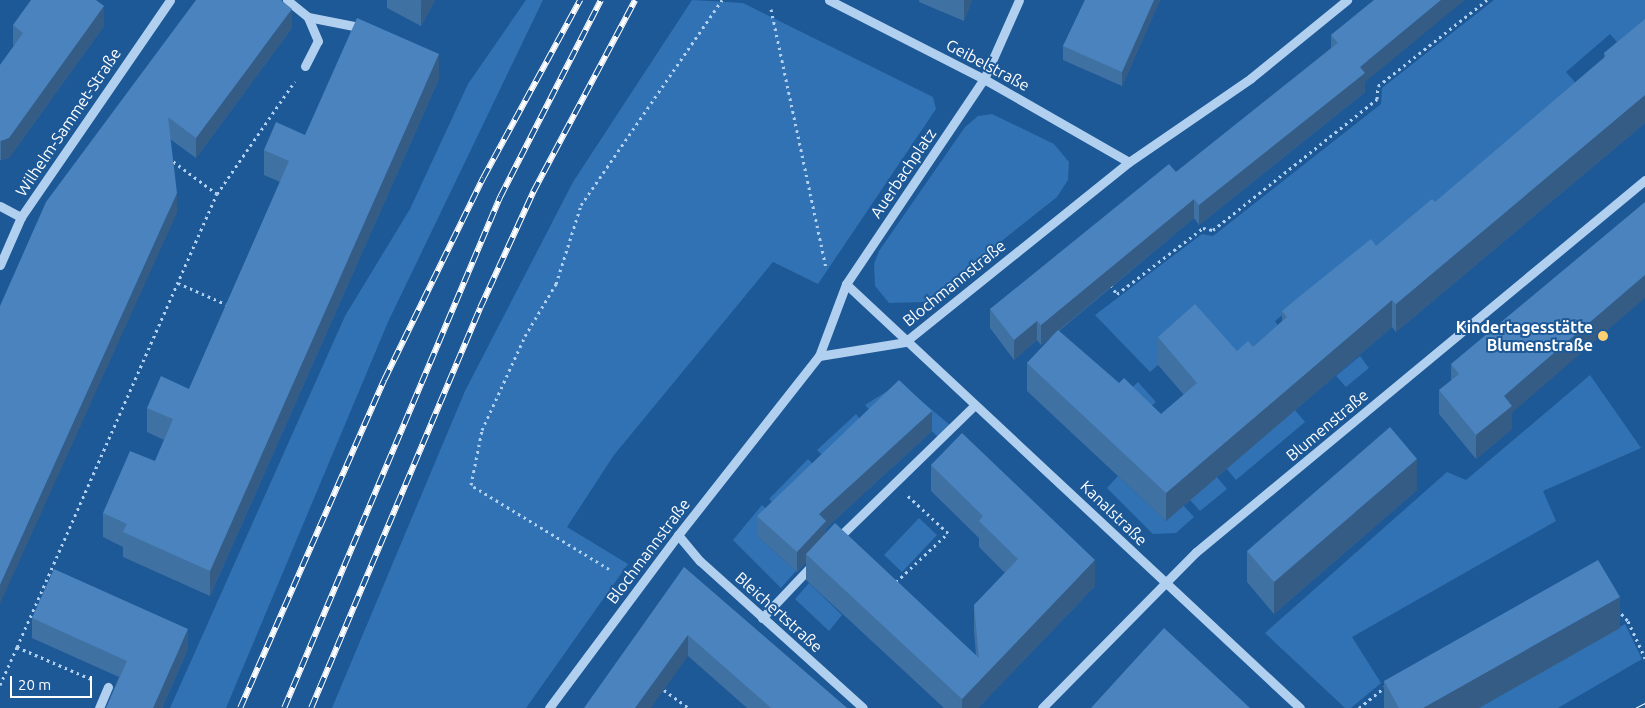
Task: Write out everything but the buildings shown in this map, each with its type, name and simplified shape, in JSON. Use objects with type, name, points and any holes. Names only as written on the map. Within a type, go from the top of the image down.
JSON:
[{"type":"street","name":"Wilhelm-Sammet-Straße","points":[[0,265],[22,217],[170,0]]},
{"type":"street","points":[[287,0],[308,17],[318,41],[305,66]]},
{"type":"street","name":"Geibelstraße","points":[[829,0],[984,79],[1129,162]]},
{"type":"street","name":"Auerbachplatz","points":[[819,356],[846,284],[984,79],[1019,0]]},
{"type":"street","name":"Blochmannstraße","points":[[549,708],[678,535],[819,356],[905,342],[1129,162],[1251,78],[1347,0]]},
{"type":"street","points":[[308,17],[358,24],[375,34]]},
{"type":"street","name":"Blumenstraße","points":[[1042,708],[1164,582],[1645,180]]},
{"type":"street","points":[[0,206],[22,217]]},
{"type":"street","points":[[846,284],[905,342]]},
{"type":"street","name":"Kanalstraße","points":[[905,342],[1295,706]]},
{"type":"street","points":[[762,618],[822,554],[974,406]]},
{"type":"street","name":"Bleichertstraße","points":[[678,535],[762,618],[863,708]]},
{"type":"street","points":[[99,708],[108,687]]},
{"type":"path","points":[[609,570],[471,485],[482,430],[525,336],[556,284],[581,205],[722,0]]},
{"type":"path","points":[[1110,285],[1116,294],[1203,228],[1214,230],[1378,99],[1378,86],[1487,0]]},
{"type":"path","points":[[771,9],[826,267]]},
{"type":"path","points":[[0,685],[217,194],[305,66]]},
{"type":"path","points":[[163,154],[217,194]]},
{"type":"path","points":[[178,283],[235,308]]},
{"type":"path","points":[[893,592],[898,583],[948,533],[894,483]]},
{"type":"path","points":[[891,577],[898,583]]},
{"type":"path","points":[[1612,603],[1628,621],[1645,658]]},
{"type":"path","points":[[17,647],[108,687]]},
{"type":"path","points":[[1359,708],[1389,684],[1393,690]]},
{"type":"path","points":[[664,690],[690,708]]},
{"type":"shaded area","points":[[526,0],[543,0],[388,322],[226,708],[170,708],[345,316],[410,209],[468,84]]},
{"type":"shaded area","points":[[692,0],[743,3],[933,97],[936,109],[818,284],[773,262],[614,455],[567,527],[628,564],[526,708],[332,708],[465,391],[573,182]]},
{"type":"shaded area","points":[[1494,0],[1645,0],[1645,50],[1633,60],[1610,34],[1566,72],[1580,88],[1380,259],[1308,295],[1275,321],[1286,336],[1238,362],[1195,332],[1150,372],[1095,315],[1202,234],[1213,236],[1381,104],[1382,88]]},
{"type":"shaded area","points":[[992,114],[1054,144],[1069,162],[1068,180],[1057,197],[925,302],[889,303],[875,286],[874,264],[879,251],[965,127],[978,116]]},
{"type":"shaded area","points":[[1360,356],[1369,368],[1346,387],[1336,376]]},
{"type":"shaded area","points":[[1590,375],[1641,448],[1543,491],[1556,521],[1352,637],[1381,683],[1351,708],[1345,708],[1265,633],[1447,472],[1466,480]]},
{"type":"shaded area","points":[[1138,382],[1156,402],[1150,407],[1113,405]]},
{"type":"shaded area","points":[[900,383],[950,425],[938,437],[902,403],[878,418],[865,405]]},
{"type":"shaded area","points":[[1295,410],[1305,422],[1236,480],[1226,468]]},
{"type":"shaded area","points":[[856,414],[867,428],[830,463],[817,450]]},
{"type":"shaded area","points":[[808,459],[820,471],[781,511],[769,499]]},
{"type":"shaded area","points":[[1118,476],[1166,521],[1183,505],[1194,517],[1176,533],[1153,534],[1107,488]]},
{"type":"shaded area","points":[[1216,476],[1227,489],[1200,511],[1190,500]]},
{"type":"shaded area","points":[[762,505],[775,517],[757,536],[796,571],[781,588],[733,540]]},
{"type":"shaded area","points":[[919,518],[937,535],[902,572],[884,555]]},
{"type":"shaded area","points":[[809,583],[842,615],[829,631],[795,599]]},
{"type":"shaded area","points":[[1625,624],[1642,659],[1558,708],[1479,708]]},
{"type":"tram line","points":[[1635,708],[1645,703]]},
{"type":"railway","points":[[240,708],[384,380],[483,178],[580,0]]},
{"type":"railway","points":[[284,708],[500,197],[601,0]]},
{"type":"railway","points":[[311,708],[480,308],[533,192],[635,0]]},
{"type":"place","name":"Kindertagesstätte Blumenstraße","points":[[1603,336]]}]
